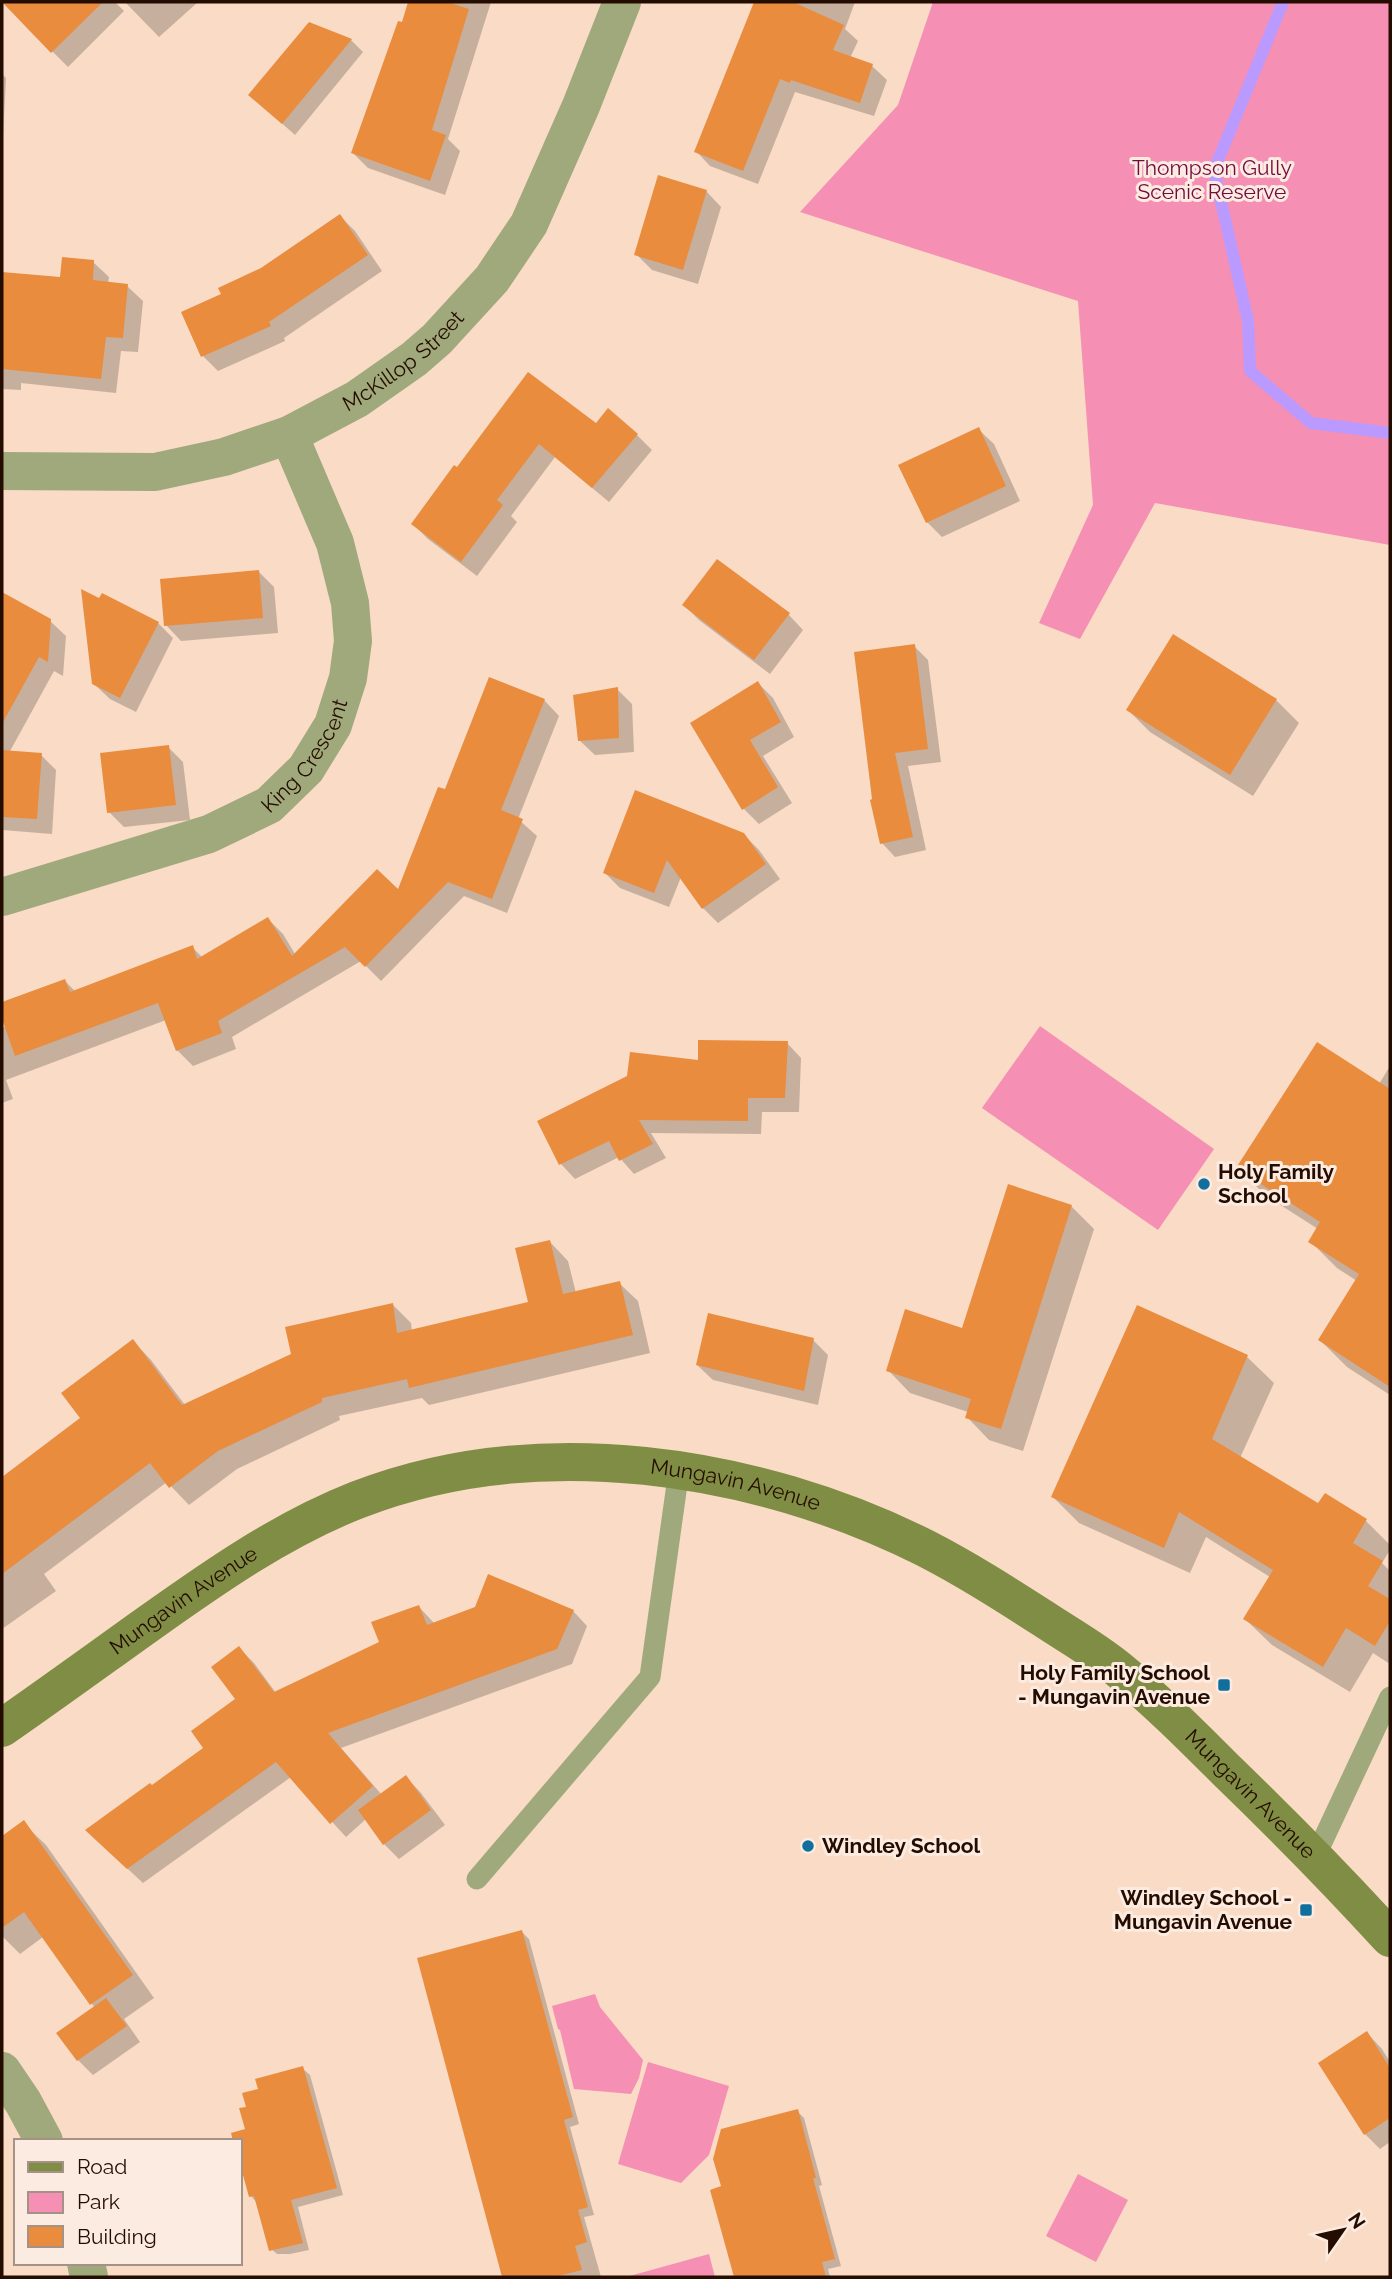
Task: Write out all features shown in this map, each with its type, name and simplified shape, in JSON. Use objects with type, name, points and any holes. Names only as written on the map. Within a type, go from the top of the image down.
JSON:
[{"type":"main road","name":"Mungavin Avenue","points":[[2,1728],[211,1579],[302,1524],[359,1499],[417,1480],[485,1467],[553,1462],[617,1463],[679,1470],[750,1485],[851,1517],[922,1547],[988,1582],[1115,1666],[1173,1718],[1315,1857],[1390,1938]]},
{"type":"street","name":"McKillop Street","points":[[2,471],[155,472],[224,457],[289,435],[357,399],[414,359],[438,339],[492,279],[528,224],[581,106],[622,2]]},
{"type":"street","name":"King Crescent","points":[[2,897],[209,834],[269,804],[306,769],[333,725],[348,678],[353,641],[350,603],[335,543],[289,435]]},
{"type":"street","points":[[2,2071],[43,2139]]},
{"type":"lane","points":[[477,1879],[650,1677],[679,1470]]},
{"type":"lane","points":[[1315,1857],[1390,1697]]},
{"type":"green space","name":"Thompson Gully Scenic Reserve","points":[[933,2],[1390,2],[1390,545],[1155,503],[1080,639],[1039,623],[1093,505],[1078,301],[800,212],[898,105]]},
{"type":"green space","points":[[1040,1026],[1214,1149],[1158,1230],[982,1108]]},
{"type":"green space","points":[[595,1994],[600,2007],[643,2060],[639,2078],[631,2094],[574,2089],[552,2006]]},
{"type":"green space","points":[[648,2062],[729,2086],[709,2155],[681,2183],[618,2164]]},
{"type":"green space","points":[[1078,2174],[1128,2200],[1096,2262],[1046,2236]]},
{"type":"green space","points":[[709,2254],[715,2277],[626,2277]]},
{"type":"building","points":[[2,2],[103,2],[51,53]]},
{"type":"building","points":[[408,2],[447,2],[469,9],[432,130],[446,135],[430,181],[351,153],[398,21],[402,22]]},
{"type":"building","points":[[754,2],[793,2],[844,25],[833,50],[873,64],[860,103],[791,80],[790,83],[780,79],[743,171],[694,152]]},
{"type":"building","points":[[309,22],[352,39],[282,124],[248,95]]},
{"type":"building","points":[[658,175],[707,190],[683,270],[634,255]]},
{"type":"building","points":[[340,214],[368,255],[269,322],[271,326],[201,357],[181,312],[221,294],[218,288],[261,268]]},
{"type":"building","points":[[62,257],[94,260],[93,280],[128,284],[123,338],[106,337],[101,379],[2,369],[2,272],[60,277]]},
{"type":"building","points":[[528,372],[596,423],[608,408],[638,434],[592,488],[539,444],[497,500],[503,505],[461,562],[411,524]]},
{"type":"building","points":[[979,427],[1006,486],[926,523],[898,465]]},
{"type":"building","points":[[717,559],[790,613],[754,660],[682,605]]},
{"type":"building","points":[[259,570],[263,618],[164,626],[160,579]]},
{"type":"building","points":[[81,589],[99,598],[102,593],[159,622],[120,698],[92,684]]},
{"type":"building","points":[[2,592],[51,619],[48,662],[39,657],[2,724]]},
{"type":"building","points":[[1173,634],[1277,699],[1230,775],[1126,710]]},
{"type":"building","points":[[915,644],[928,749],[895,753],[913,837],[880,844],[870,800],[854,652]]},
{"type":"building","points":[[489,677],[545,699],[501,810],[523,819],[492,899],[448,882],[365,967],[345,947],[218,1021],[222,1033],[176,1051],[158,1003],[15,1056],[2,1019],[2,1002],[65,979],[70,992],[193,945],[197,959],[268,917],[292,956],[377,869],[398,889],[438,787],[445,789]]},
{"type":"building","points":[[758,681],[781,722],[750,740],[778,787],[742,810],[690,723]]},
{"type":"building","points":[[618,687],[619,738],[578,741],[573,695]]},
{"type":"building","points":[[169,745],[176,805],[107,813],[100,753]]},
{"type":"building","points":[[2,750],[42,753],[37,819],[2,817]]},
{"type":"building","points":[[635,790],[744,833],[766,864],[702,909],[667,860],[654,893],[603,873]]},
{"type":"building","points":[[698,1040],[788,1041],[785,1098],[748,1098],[748,1121],[639,1120],[653,1144],[619,1161],[609,1141],[559,1165],[537,1121],[627,1076],[630,1052],[698,1060]]},
{"type":"building","points":[[1317,1042],[1390,1089],[1390,1387],[1318,1340],[1359,1274],[1308,1242],[1320,1222],[1236,1168]]},
{"type":"building","points":[[1008,1184],[1072,1205],[1001,1429],[965,1418],[971,1399],[886,1371],[905,1309],[962,1328]]},
{"type":"building","points":[[550,1240],[563,1294],[620,1281],[633,1335],[409,1388],[407,1379],[322,1398],[322,1402],[218,1451],[169,1488],[150,1463],[2,1574],[2,1477],[80,1418],[61,1393],[133,1339],[182,1405],[291,1354],[285,1327],[393,1303],[397,1333],[528,1302],[515,1248]]},
{"type":"building","points":[[1137,1305],[1248,1355],[1212,1439],[1318,1503],[1325,1493],[1367,1519],[1353,1543],[1383,1561],[1368,1586],[1390,1599],[1390,1621],[1375,1646],[1346,1628],[1323,1667],[1243,1619],[1273,1570],[1179,1512],[1164,1548],[1051,1497]]},
{"type":"building","points":[[708,1313],[814,1338],[804,1391],[696,1365]]},
{"type":"building","points":[[488,1574],[574,1610],[557,1649],[328,1733],[373,1786],[330,1824],[276,1762],[127,1869],[85,1830],[203,1748],[191,1731],[235,1699],[211,1667],[239,1646],[274,1692],[379,1642],[371,1622],[419,1605],[427,1625],[475,1607]]},
{"type":"building","points":[[406,1775],[431,1810],[383,1845],[358,1810]]},
{"type":"building","points":[[24,1820],[133,1975],[90,2005],[24,1912],[2,1928],[2,1836]]},
{"type":"building","points":[[522,1930],[573,2117],[564,2120],[588,2207],[578,2210],[587,2242],[575,2246],[582,2270],[554,2277],[502,2277],[417,1958]]},
{"type":"building","points":[[106,1998],[127,2026],[77,2061],[56,2033]]},
{"type":"building","points":[[1367,2031],[1390,2068],[1390,2118],[1364,2135],[1318,2063]]},
{"type":"building","points":[[303,2066],[337,2188],[291,2200],[303,2243],[269,2251],[254,2196],[249,2197],[242,2171],[242,2139],[232,2139],[231,2133],[245,2129],[239,2108],[246,2107],[242,2093],[258,2089],[255,2079]]},
{"type":"building","points":[[798,2109],[835,2259],[822,2262],[826,2277],[734,2277],[710,2190],[721,2186],[713,2159],[721,2129]]},
{"type":"waterway","points":[[1283,2],[1214,170],[1248,321],[1250,371],[1311,423],[1390,433]]},
{"type":"place","name":"Holy Family School","points":[[1204,1184]]},
{"type":"place","name":"Holy Family School - Mungavin Avenue","points":[[1224,1685]]},
{"type":"place","name":"Windley School","points":[[808,1846]]},
{"type":"place","name":"Windley School - Mungavin Avenue","points":[[1306,1910]]}]
